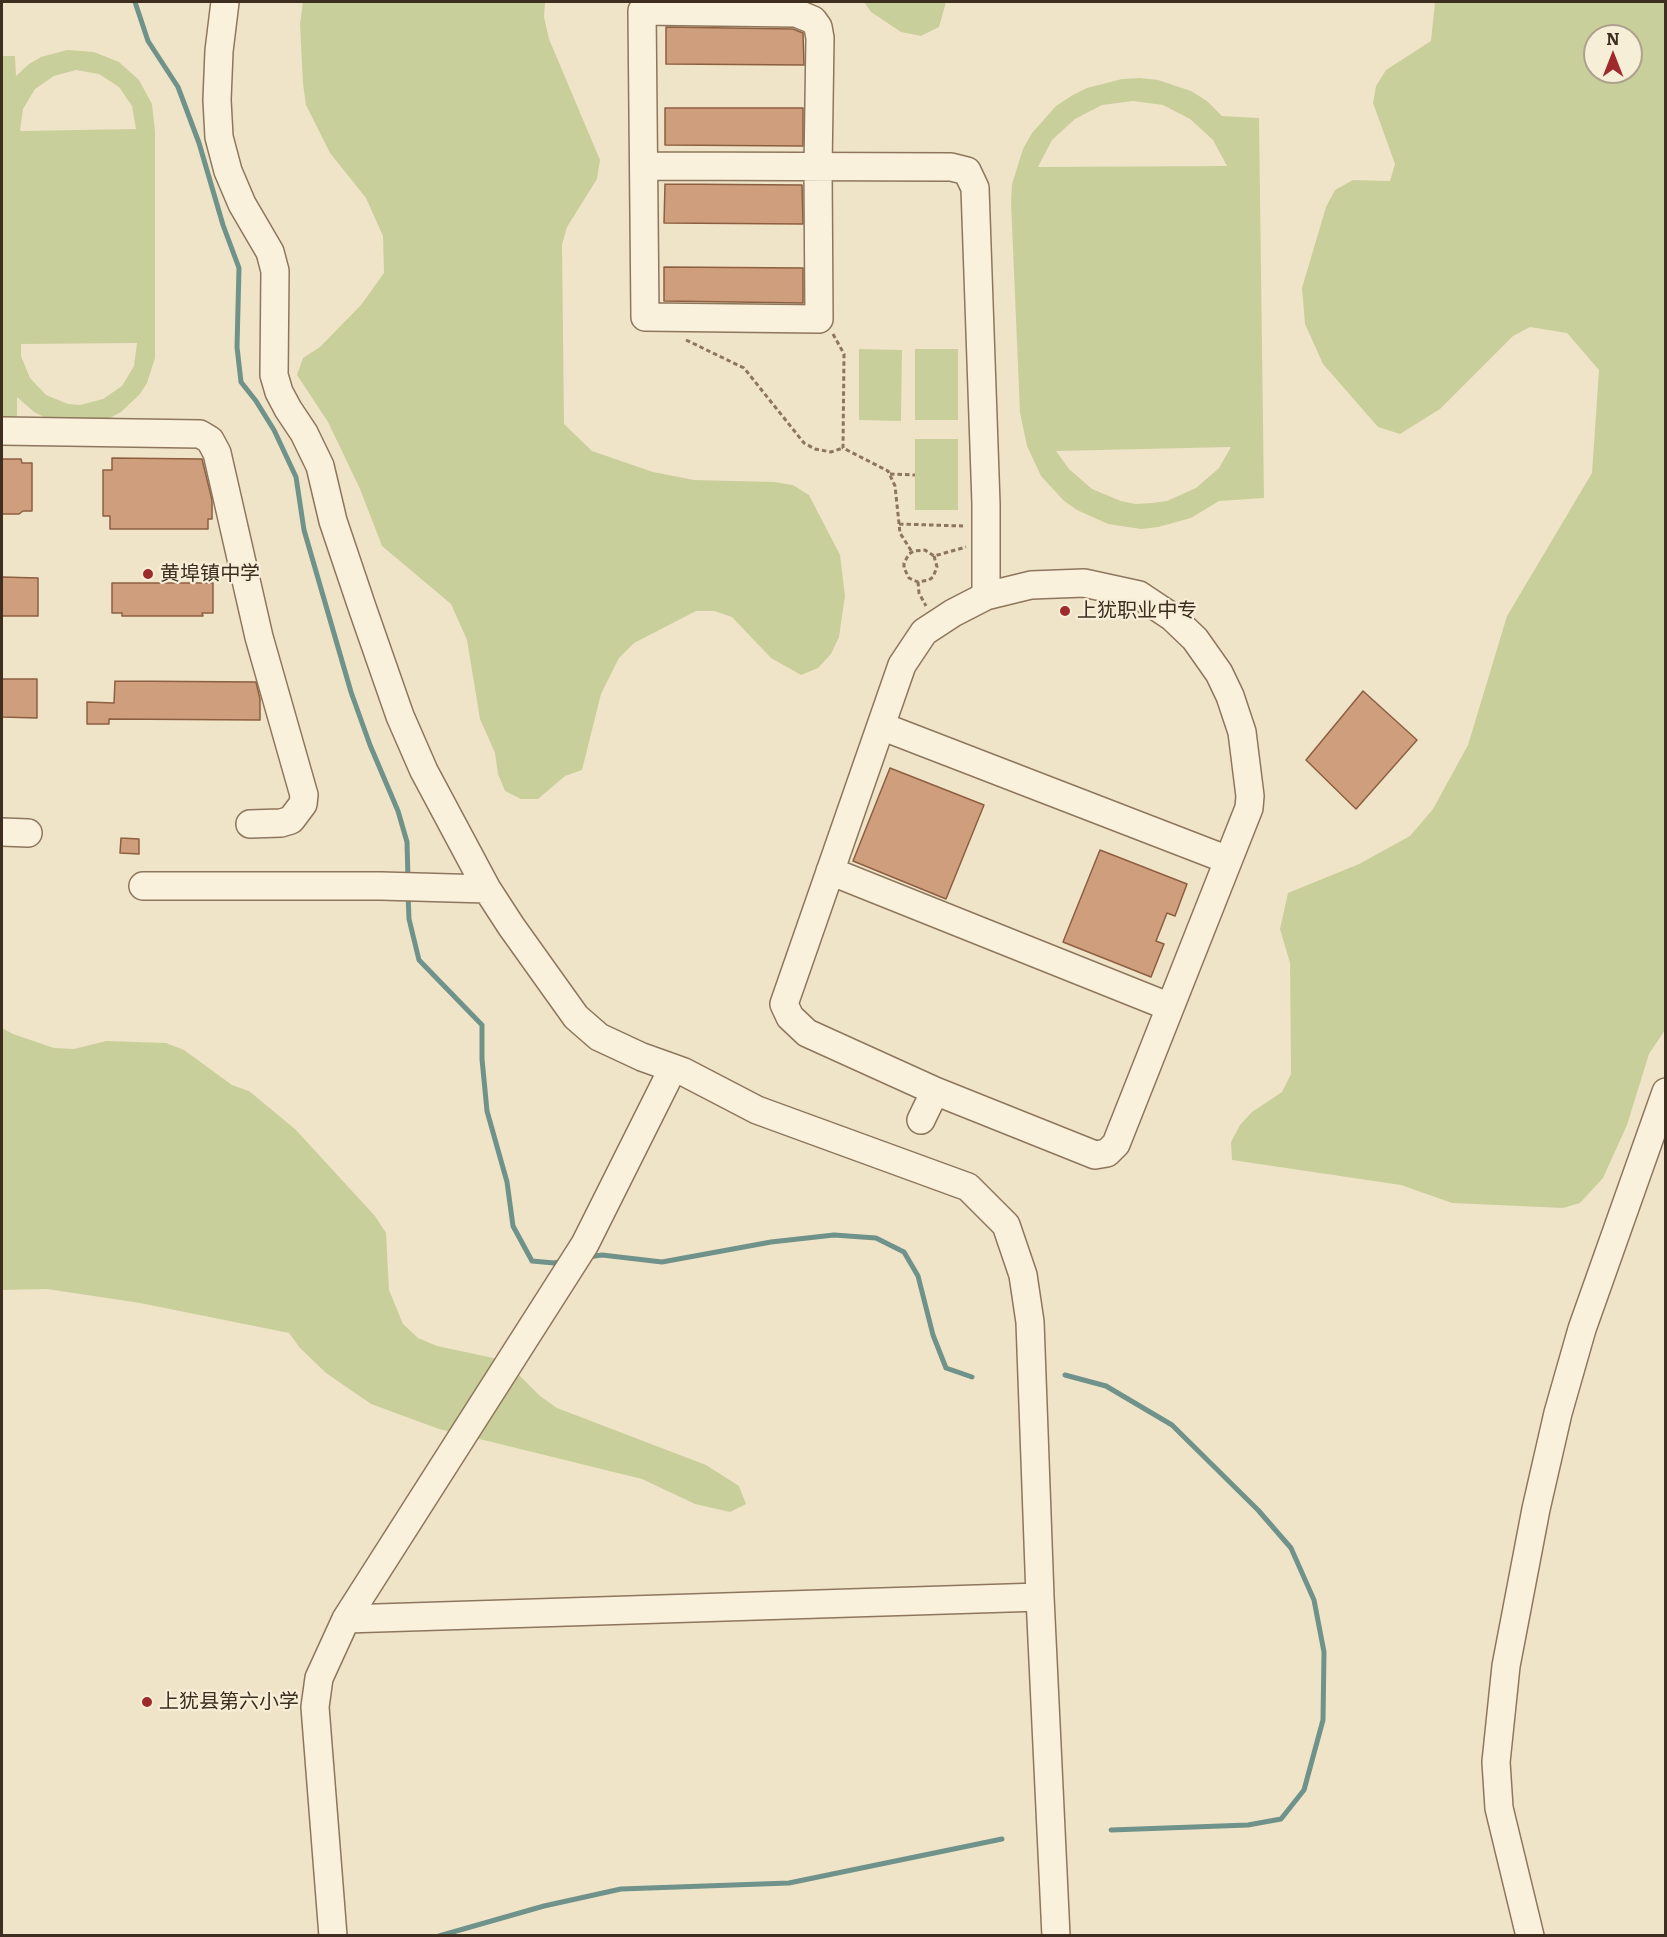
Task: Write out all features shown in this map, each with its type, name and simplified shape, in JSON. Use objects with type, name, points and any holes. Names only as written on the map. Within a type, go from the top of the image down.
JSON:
[{"type":"street","points":[[225,2],[219,51],[217,100],[219,137],[228,171],[242,204],[270,252],[275,271],[273,353],[274,375],[279,392],[304,433],[320,466],[337,531],[400,716],[424,771],[487,889],[576,1017],[599,1037],[642,1057],[684,1072],[757,1110],[968,1187],[1006,1225],[1023,1275],[1030,1322],[1056,1935]]},
{"type":"street","points":[[642,11],[796,13],[813,20],[818,27],[820,38],[819,319],[645,317],[644,166],[642,11]]},
{"type":"street","points":[[644,166],[951,167],[967,171],[975,188],[986,493],[986,596]]},
{"type":"street","points":[[2,431],[200,434],[210,440],[217,453],[260,637],[304,795],[303,804],[291,820],[281,824],[250,824]]},
{"type":"street","points":[[1084,583],[1138,595],[1172,617],[1195,639],[1219,673],[1230,696],[1242,732],[1250,796],[1249,808],[1116,1144],[1107,1153],[1095,1155],[935,1091],[807,1033],[790,1017],[784,1004],[902,665],[924,632],[953,613],[986,596],[1031,585],[1084,583]]},
{"type":"street","points":[[881,726],[1228,860]]},
{"type":"street","points":[[830,871],[1170,1006]]},
{"type":"street","points":[[143,886],[381,886],[487,889]]},
{"type":"street","points":[[333,1935],[315,1707],[319,1678],[346,1619],[585,1244],[673,1068]]},
{"type":"street","points":[[921,1120],[935,1091]]},
{"type":"street","points":[[1530,1935],[1499,1808],[1496,1762],[1506,1666],[1536,1509],[1558,1413],[1582,1329],[1665,1092]]},
{"type":"street","points":[[346,1619],[1040,1597]]},
{"type":"path","points":[[831,330],[844,354],[843,448]]},
{"type":"path","points":[[678,335],[744,368],[804,443],[815,449],[831,452],[843,448],[888,471],[895,486],[900,533],[912,552]]},
{"type":"path","points":[[890,474],[915,475]]},
{"type":"path","points":[[899,524],[970,526]]},
{"type":"path","points":[[934,556],[962,547],[972,547]]},
{"type":"path","points":[[925,550],[934,556],[936,572],[929,580],[918,582],[909,578],[904,568],[906,558],[912,552],[925,550]]},
{"type":"path","points":[[918,582],[919,593],[930,612]]},
{"type":"green space","points":[[303,2],[545,2],[544,17],[549,39],[600,160],[597,179],[567,227],[562,245],[564,424],[592,451],[653,472],[694,480],[774,482],[793,485],[809,495],[840,555],[845,596],[839,637],[831,654],[818,668],[801,675],[771,658],[732,617],[714,611],[696,611],[634,643],[619,658],[601,694],[582,770],[565,776],[538,799],[521,799],[505,791],[498,774],[495,753],[480,719],[467,640],[451,604],[382,546],[360,489],[328,422],[297,375],[303,358],[320,347],[361,305],[384,273],[383,236],[366,198],[330,153],[306,105],[300,24]]},
{"type":"green space","points":[[864,2],[946,2],[939,27],[921,36],[901,32],[871,12]]},
{"type":"green space","points":[[1435,2],[1665,2],[1665,1030],[1649,1054],[1627,1125],[1603,1178],[1580,1203],[1563,1208],[1452,1203],[1401,1185],[1232,1160],[1231,1142],[1240,1125],[1252,1112],[1282,1092],[1291,1074],[1290,963],[1280,929],[1288,893],[1359,864],[1410,836],[1433,809],[1468,745],[1507,616],[1592,473],[1599,370],[1567,333],[1530,327],[1513,336],[1440,409],[1400,434],[1378,427],[1323,364],[1305,324],[1302,288],[1326,207],[1335,190],[1353,180],[1390,181],[1395,164],[1373,103],[1376,86],[1386,70],[1431,41]]},
{"type":"green space","points":[[67,50],[94,52],[119,62],[139,80],[152,104],[155,131],[155,358],[147,383],[140,394],[121,412],[97,423],[46,418],[34,412],[17,397],[17,422],[2,422],[2,56],[15,56],[16,76],[41,57]],"holes":[[[76,70],[99,74],[119,87],[132,106],[136,129],[20,131],[23,109],[35,89],[54,76]],[[137,343],[134,366],[122,386],[103,399],[80,405],[68,404],[46,395],[30,378],[21,356],[21,344]]]},
{"type":"green space","points":[[1122,79],[1158,80],[1191,91],[1207,101],[1222,116],[1259,118],[1264,498],[1219,501],[1191,518],[1141,529],[1108,524],[1077,510],[1064,501],[1041,476],[1027,446],[1020,413],[1011,202],[1012,184],[1023,149],[1032,133],[1056,106],[1087,88]],"holes":[[[1133,101],[1163,105],[1190,119],[1213,140],[1227,166],[1038,167],[1052,140],[1075,119],[1102,105]],[[1231,447],[1219,468],[1196,488],[1167,501],[1136,504],[1121,501],[1092,489],[1069,469],[1056,451]]]},
{"type":"green space","points":[[859,349],[902,350],[901,421],[859,420]]},
{"type":"green space","points":[[915,349],[958,349],[958,420],[915,420]]},
{"type":"green space","points":[[915,439],[958,439],[958,510],[915,510]]},
{"type":"green space","points":[[2,1028],[54,1048],[74,1049],[106,1041],[166,1043],[184,1050],[232,1085],[249,1091],[295,1129],[375,1216],[386,1233],[389,1290],[403,1324],[418,1338],[437,1346],[498,1359],[557,1408],[706,1465],[739,1486],[746,1504],[730,1512],[695,1504],[642,1479],[439,1429],[371,1404],[326,1373],[300,1348],[289,1333],[140,1303],[47,1289],[2,1290]]},
{"type":"building","points":[[666,27],[793,29],[803,33],[804,65],[666,64]]},
{"type":"building","points":[[665,108],[803,108],[803,146],[665,145]]},
{"type":"building","points":[[665,184],[802,185],[803,224],[664,223]]},
{"type":"building","points":[[664,267],[803,268],[803,303],[664,301]]},
{"type":"building","points":[[112,458],[202,459],[212,500],[212,519],[208,519],[208,529],[110,529],[110,516],[103,516],[103,470],[112,470]]},
{"type":"building","points":[[2,459],[21,459],[22,463],[32,463],[32,511],[2,514]]},
{"type":"building","points":[[2,577],[38,578],[38,616],[2,616]]},
{"type":"building","points":[[112,583],[213,583],[213,613],[202,613],[203,616],[122,616],[122,613],[112,613]]},
{"type":"building","points":[[2,679],[37,679],[37,718],[2,717]]},
{"type":"building","points":[[115,681],[256,682],[260,699],[260,720],[109,719],[109,724],[87,724],[87,702],[114,703]]},
{"type":"building","points":[[1363,691],[1417,740],[1356,809],[1306,760]]},
{"type":"building","points":[[890,768],[984,805],[946,899],[853,861]]},
{"type":"building","points":[[121,838],[139,839],[139,854],[120,853]]},
{"type":"building","points":[[1100,850],[1187,884],[1175,916],[1167,913],[1156,941],[1164,944],[1151,977],[1063,942]]},
{"type":"waterway","points":[[135,2],[148,41],[178,87],[199,143],[223,225],[239,268],[237,347],[241,382],[274,430],[296,477],[304,530],[351,692],[398,811],[407,842],[408,879]]},
{"type":"waterway","points":[[408,894],[409,919],[419,960],[482,1025],[482,1059],[487,1111],[507,1182],[513,1226],[532,1261],[554,1263],[564,1261]]},
{"type":"waterway","points":[[588,1257],[602,1255],[662,1262],[771,1242],[834,1235],[876,1238],[904,1252],[918,1276],[933,1335],[946,1368],[972,1377]]},
{"type":"waterway","points":[[1065,1375],[1106,1386],[1172,1425],[1258,1510],[1291,1548],[1314,1600],[1324,1652],[1323,1720],[1304,1790],[1281,1819],[1248,1825],[1111,1830]]},
{"type":"waterway","points":[[439,1936],[544,1906],[621,1889],[789,1883],[1002,1839]]},
{"type":"place","name":"黄埠镇中学","points":[[148,574]]},
{"type":"place","name":"上犹职业中专","points":[[1065,611]]},
{"type":"place","name":"上犹县第六小学","points":[[147,1702]]}]
